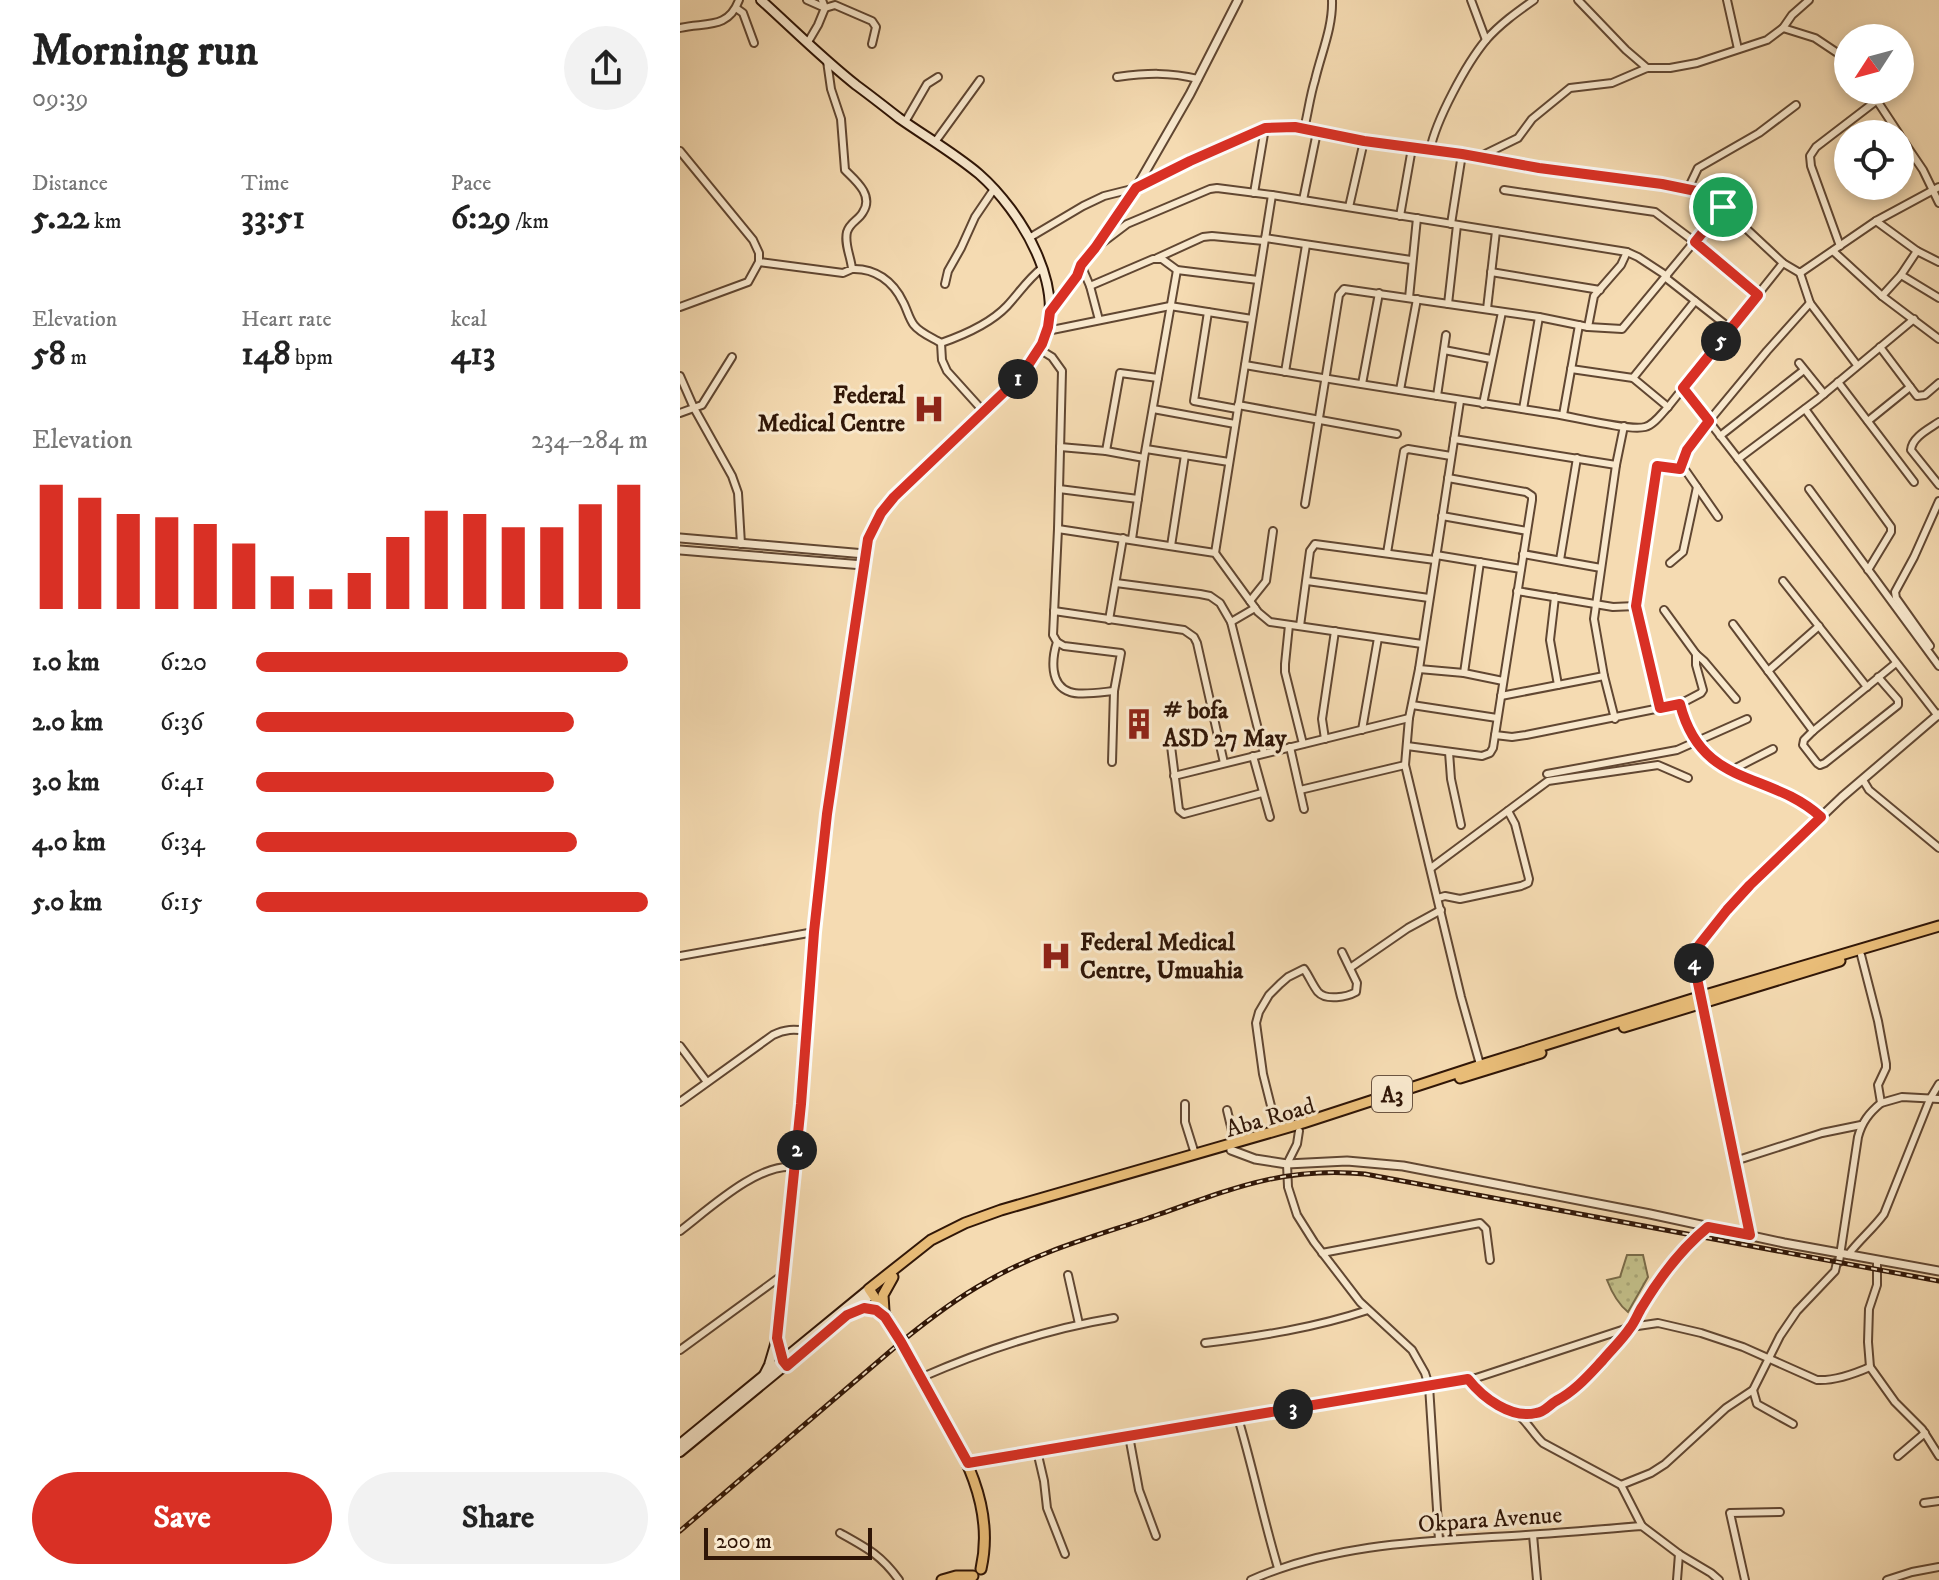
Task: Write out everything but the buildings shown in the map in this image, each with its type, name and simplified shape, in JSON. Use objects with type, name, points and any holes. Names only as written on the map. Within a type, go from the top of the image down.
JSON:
[{"type":"main road","points":[[761,0],[826,60],[905,122],[979,174],[994,189],[1029,238],[1042,268],[1049,293],[1050,312],[1047,331],[1039,349],[1021,376],[894,497],[868,539],[827,814],[814,932],[778,1343],[782,1365]]},
{"type":"main road","name":"Aba Road","points":[[680,1452],[782,1365],[847,1315],[913,1253],[948,1230],[981,1216],[1233,1146],[1702,999],[1935,930]]},
{"type":"main road","name":"Aba Road","points":[[1702,999],[1861,955],[1935,930]]},
{"type":"main road","name":"Aba Road","points":[[680,1444],[871,1292],[925,1251],[951,1236],[1047,1200],[1195,1154],[1299,1131],[1482,1068]]},
{"type":"main road","points":[[886,1317],[883,1295],[893,1277]]},
{"type":"main road","points":[[871,1292],[968,1463],[976,1483],[985,1542],[976,1575]]},
{"type":"main road","points":[[847,1315],[868,1308],[886,1317]]},
{"type":"main road","points":[[778,1343],[785,1354],[791,1354]]},
{"type":"main road","points":[[763,1377],[778,1343]]},
{"type":"main road","points":[[772,1356],[782,1365]]},
{"type":"main road","points":[[942,1580],[985,1574],[984,1580]]},
{"type":"street","points":[[680,28],[716,24],[736,8],[739,0]]},
{"type":"street","points":[[807,0],[825,8],[835,5],[872,21],[876,27],[872,44]]},
{"type":"street","points":[[808,42],[825,8],[822,0]]},
{"type":"street","points":[[1050,312],[1136,188],[1198,79],[1238,0]]},
{"type":"street","points":[[1304,129],[1332,0]]},
{"type":"street","points":[[1471,0],[1486,40]]},
{"type":"street","points":[[1430,150],[1433,133],[1486,40],[1509,17],[1534,0]]},
{"type":"street","points":[[1578,0],[1647,68]]},
{"type":"street","points":[[1727,0],[1738,49]]},
{"type":"street","points":[[1479,157],[1518,138],[1532,119],[1570,88],[1612,83],[1647,68],[1684,66],[1767,40],[1783,28],[1801,3],[1809,0]]},
{"type":"street","points":[[736,8],[743,13],[754,43]]},
{"type":"street","points":[[1783,28],[1815,38],[1834,51]]},
{"type":"street","points":[[826,60],[841,119],[845,170],[862,187],[865,202],[864,212],[854,220],[847,232],[846,244],[852,269]]},
{"type":"street","points":[[1117,77],[1174,73],[1198,79]]},
{"type":"street","points":[[905,122],[927,84],[938,77]]},
{"type":"street","points":[[935,142],[980,80]]},
{"type":"street","points":[[1840,246],[1810,156],[1816,147],[1872,104]]},
{"type":"street","points":[[1688,189],[1698,168],[1759,133],[1796,105]]},
{"type":"street","points":[[1029,238],[1104,196],[1136,188],[1265,128],[1295,127],[1364,141],[1662,184],[1706,196],[1723,207],[1783,263],[1800,273],[1810,303],[1857,365]]},
{"type":"street","points":[[1254,193],[1265,128]]},
{"type":"street","points":[[1303,200],[1317,132]]},
{"type":"street","points":[[1349,207],[1364,141]]},
{"type":"street","points":[[1400,216],[1412,148]]},
{"type":"street","points":[[680,151],[753,240],[759,253],[759,262],[746,283],[680,307]]},
{"type":"street","points":[[1448,304],[1462,154]]},
{"type":"street","points":[[1914,157],[1936,188],[1939,203]]},
{"type":"street","points":[[1800,273],[1876,221],[1936,188]]},
{"type":"street","points":[[945,284],[948,271],[975,217],[994,189]]},
{"type":"street","points":[[1095,248],[1127,224],[1210,189],[1272,195],[1627,252],[1667,276],[1731,329]]},
{"type":"street","points":[[1504,190],[1655,212],[1758,295]]},
{"type":"street","points":[[1272,195],[1215,553],[1255,608],[1270,622],[1422,644]]},
{"type":"street","points":[[1305,504],[1341,291],[1349,289],[1379,293],[1588,327],[1622,329],[1723,207]]},
{"type":"street","points":[[1400,390],[1413,298],[1411,260],[1417,218]]},
{"type":"street","points":[[1876,221],[1917,251],[1939,262]]},
{"type":"street","points":[[1487,309],[1496,231]]},
{"type":"street","points":[[1090,286],[1203,237],[1212,236],[1411,260]]},
{"type":"street","points":[[1285,372],[1306,245]]},
{"type":"street","points":[[1833,251],[1882,296],[1939,339]]},
{"type":"street","points":[[1882,296],[1917,251]]},
{"type":"street","points":[[1588,327],[1594,296],[1621,265],[1627,252]]},
{"type":"street","points":[[1153,259],[1162,259],[1177,270],[1258,280]]},
{"type":"street","points":[[759,262],[843,273],[852,269],[874,272],[886,279],[902,298],[914,325],[941,343]]},
{"type":"street","points":[[1245,365],[1624,426],[1648,426],[1668,407],[1783,263]]},
{"type":"street","points":[[1081,265],[1099,320]]},
{"type":"street","points":[[941,343],[967,334],[1001,312],[1042,268]]},
{"type":"street","points":[[1132,539],[1177,270]]},
{"type":"street","points":[[1491,272],[1600,290]]},
{"type":"street","points":[[1901,275],[1939,298]]},
{"type":"street","points":[[1049,293],[1064,291]]},
{"type":"street","points":[[1362,384],[1379,293]]},
{"type":"street","points":[[1633,378],[1695,301]]},
{"type":"street","points":[[1680,469],[1687,450],[1709,421],[1810,303]]},
{"type":"street","points":[[1047,331],[1170,306],[1252,319]]},
{"type":"street","points":[[1208,312],[1194,401],[1318,418],[1397,434]]},
{"type":"street","points":[[1483,404],[1502,312]]},
{"type":"street","points":[[1523,409],[1539,317]]},
{"type":"street","points":[[1738,459],[1824,394],[1914,319]]},
{"type":"street","points":[[1563,415],[1579,325]]},
{"type":"street","points":[[1437,396],[1446,335]]},
{"type":"street","points":[[941,343],[942,360],[947,371],[984,412]]},
{"type":"street","points":[[1880,347],[1917,396],[1921,397],[1939,383]]},
{"type":"street","points":[[1039,349],[1052,357],[1062,371],[1053,635],[1064,646],[1121,653],[1114,691],[1112,762]]},
{"type":"street","points":[[1444,350],[1491,359]]},
{"type":"street","points":[[680,413],[702,405],[732,357]]},
{"type":"street","points":[[1799,363],[1824,394]]},
{"type":"street","points":[[1571,369],[1633,378],[1668,407]]},
{"type":"street","points":[[1720,436],[1804,370]]},
{"type":"street","points":[[1106,451],[1120,373],[1158,378]]},
{"type":"street","points":[[680,376],[732,476],[741,513],[741,544]]},
{"type":"street","points":[[1838,382],[1914,482]]},
{"type":"street","points":[[1868,421],[1910,387]]},
{"type":"street","points":[[1683,388],[1938,715],[1810,827],[1750,885],[1693,951],[1750,1235]]},
{"type":"street","points":[[1460,401],[1409,718],[1405,765],[1461,997],[1482,1068]]},
{"type":"street","points":[[1153,409],[1235,424]]},
{"type":"street","points":[[1805,409],[1891,527],[1868,570]]},
{"type":"street","points":[[1898,460],[1911,450],[1914,440],[1939,422]]},
{"type":"street","points":[[1615,719],[1594,619],[1624,426]]},
{"type":"street","points":[[1454,439],[1616,465]]},
{"type":"street","points":[[1060,447],[1144,458]]},
{"type":"street","points":[[1146,449],[1229,462]]},
{"type":"street","points":[[1387,553],[1404,451],[1408,449],[1451,456]]},
{"type":"street","points":[[1911,450],[1939,485]]},
{"type":"street","points":[[1171,546],[1185,455]]},
{"type":"street","points":[[1560,560],[1577,458]]},
{"type":"street","points":[[1660,708],[1636,606],[1657,466],[1686,471],[1718,517]]},
{"type":"street","points":[[1407,746],[1486,756],[1493,748],[1532,500],[1526,492],[1448,478]]},
{"type":"street","points":[[1670,563],[1683,552],[1697,487]]},
{"type":"street","points":[[1059,489],[1138,499]]},
{"type":"street","points":[[1809,489],[1939,666]]},
{"type":"street","points":[[1939,501],[1895,592],[1896,598],[1939,659]]},
{"type":"street","points":[[1442,516],[1527,531]]},
{"type":"street","points":[[1058,529],[1215,553]]},
{"type":"street","points":[[1250,601],[1266,581],[1273,531]]},
{"type":"street","points":[[680,538],[865,554]]},
{"type":"street","points":[[1109,620],[1123,538]]},
{"type":"street","points":[[1300,626],[1310,551],[1315,544],[1521,569]]},
{"type":"street","points":[[680,550],[863,565]]},
{"type":"street","points":[[1523,554],[1601,568]]},
{"type":"street","points":[[1464,673],[1480,562]]},
{"type":"street","points":[[1307,581],[1429,598]]},
{"type":"street","points":[[1783,581],[1867,687]]},
{"type":"street","points":[[1116,583],[1210,596],[1220,603],[1231,622],[1264,753]]},
{"type":"street","points":[[1517,591],[1613,607],[1636,606]]},
{"type":"street","points":[[1555,597],[1550,640],[1558,685]]},
{"type":"street","points":[[1231,622],[1255,608]]},
{"type":"street","points":[[1664,610],[1696,654],[1736,699]]},
{"type":"street","points":[[1054,611],[1184,630],[1194,637],[1224,763]]},
{"type":"street","points":[[1733,624],[1813,731]]},
{"type":"street","points":[[1289,625],[1285,672],[1303,744]]},
{"type":"street","points":[[1768,671],[1819,626]]},
{"type":"street","points":[[1325,739],[1322,719],[1335,631]]},
{"type":"street","points":[[1362,730],[1378,638]]},
{"type":"street","points":[[1057,642],[1053,672],[1060,686],[1071,693],[1114,691]]},
{"type":"street","points":[[1495,735],[1526,735],[1680,704],[1703,690],[1696,654]]},
{"type":"street","points":[[1878,677],[1898,700],[1898,705],[1823,765],[1817,763],[1803,745],[1804,740],[1813,731],[1878,677],[1896,663]]},
{"type":"street","points":[[1419,669],[1464,673],[1503,681]]},
{"type":"street","points":[[1501,696],[1604,676]]},
{"type":"street","points":[[1680,704],[1695,741],[1718,763],[1802,801],[1820,818]]},
{"type":"street","points":[[1412,705],[1497,718]]},
{"type":"street","points":[[1174,776],[1409,718]]},
{"type":"street","points":[[1547,774],[1677,750],[1747,719]]},
{"type":"street","points":[[1171,746],[1179,810],[1184,814],[1262,793]]},
{"type":"street","points":[[1290,747],[1304,809]]},
{"type":"street","points":[[1730,771],[1773,749]]},
{"type":"street","points":[[1449,752],[1451,779],[1461,825]]},
{"type":"street","points":[[1253,756],[1270,817]]},
{"type":"street","points":[[1300,790],[1405,765]]},
{"type":"street","points":[[1431,868],[1548,781],[1658,765],[1688,778]]},
{"type":"street","points":[[1863,780],[1869,790],[1939,848]]},
{"type":"street","points":[[1438,898],[1460,899],[1528,883],[1515,824],[1508,811]]},
{"type":"street","points":[[1350,968],[1408,928],[1441,910]]},
{"type":"street","points":[[680,956],[814,932]]},
{"type":"street","points":[[1277,1130],[1263,1074],[1256,1023],[1259,1012],[1280,984],[1304,969],[1319,994],[1327,997],[1353,995],[1358,989],[1342,952]]},
{"type":"street","points":[[1861,955],[1886,1064],[1878,1085],[1881,1103]]},
{"type":"street","points":[[680,1102],[782,1030],[807,1031]]},
{"type":"street","points":[[680,1046],[707,1082]]},
{"type":"street","points":[[1621,1485],[1665,1464],[1726,1408],[1753,1390],[1780,1336],[1797,1311],[1835,1271],[1844,1254],[1884,1214],[1930,1099],[1939,1084]]},
{"type":"street","points":[[1844,1254],[1861,1125],[1881,1103],[1902,1097],[1939,1099]]},
{"type":"street","points":[[1185,1104],[1185,1122],[1195,1154]]},
{"type":"street","points":[[1227,1110],[1233,1146],[1255,1159],[1287,1164],[1347,1161],[1403,1166],[1939,1271]]},
{"type":"street","points":[[1735,1161],[1822,1133],[1861,1125]]},
{"type":"street","points":[[1299,1131],[1297,1144],[1287,1164],[1288,1187],[1297,1215],[1322,1253],[1368,1310],[1412,1350],[1425,1373],[1429,1386],[1439,1540]]},
{"type":"street","points":[[680,1231],[745,1182],[772,1168],[785,1165],[795,1167]]},
{"type":"street","points":[[1322,1253],[1475,1223],[1484,1225],[1486,1229],[1490,1260]]},
{"type":"street","points":[[1519,1415],[1545,1410],[1567,1396],[1592,1373],[1631,1327],[1680,1253],[1708,1227]]},
{"type":"street","points":[[1877,1260],[1877,1285],[1869,1309],[1870,1367],[1895,1402],[1925,1433],[1939,1456]]},
{"type":"street","points":[[680,1350],[784,1274]]},
{"type":"street","points":[[1068,1275],[1079,1324]]},
{"type":"street","points":[[1205,1343],[1306,1328],[1368,1310]]},
{"type":"street","points":[[920,1378],[1017,1341],[1114,1318]]},
{"type":"street","points":[[968,1463],[1468,1379],[1631,1327],[1658,1323],[1701,1333],[1817,1380],[1827,1381],[1870,1367]]},
{"type":"street","points":[[1468,1379],[1483,1395],[1519,1415],[1543,1443],[1621,1485],[1642,1526],[1719,1580]]},
{"type":"street","points":[[1753,1390],[1757,1404],[1793,1424]]},
{"type":"street","points":[[1238,1418],[1278,1568]]},
{"type":"street","points":[[1898,1456],[1925,1433]]},
{"type":"street","points":[[1129,1436],[1139,1490],[1156,1536]]},
{"type":"street","points":[[1037,1451],[1047,1508],[1065,1554]]},
{"type":"street","points":[[1924,1503],[1939,1501]]},
{"type":"street","points":[[1745,1580],[1730,1513],[1780,1512]]},
{"type":"street","name":"Okpara Avenue","points":[[1251,1580],[1278,1568],[1354,1549],[1642,1526]]},
{"type":"street","points":[[840,1533],[873,1551],[889,1565],[899,1580]]},
{"type":"street","points":[[1533,1535],[1537,1580]]},
{"type":"street","points":[[1677,1580],[1679,1554]]},
{"type":"street","points":[[1887,1580],[1939,1567]]},
{"type":"shaded area","points":[[1627,1255],[1643,1255],[1648,1277],[1628,1312],[1607,1280],[1620,1277]]},
{"type":"railway","points":[[680,1531],[901,1342],[975,1289],[1027,1261],[1070,1244],[1234,1188],[1284,1177],[1309,1173],[1365,1174],[1939,1281]]},
{"type":"place","name":"Federal Medical Centre","points":[[929,409]]},
{"type":"place","name":"# bofa ASD 27 May","points":[[1139,724]]},
{"type":"place","name":"Federal Medical Centre, Umuahia","points":[[1056,956]]},
{"type":"route","points":[[1295,127],[1364,141],[1662,184],[1696,191],[1723,207],[1695,242],[1758,295],[1683,388],[1709,421],[1687,450],[1680,469],[1657,466],[1636,606],[1660,708],[1680,704],[1695,741],[1718,763],[1733,773],[1802,801],[1821,817],[1750,885],[1692,954],[1750,1235],[1708,1227],[1697,1236],[1680,1253],[1631,1327],[1592,1373],[1567,1396],[1536,1413],[1519,1415],[1506,1409],[1483,1395],[1468,1379],[968,1463],[901,1342],[885,1317],[876,1310],[864,1308],[847,1315],[787,1366],[777,1338],[801,1104],[814,932],[827,814],[868,539],[881,513],[894,497],[1021,376],[1042,344],[1050,312],[1136,188],[1265,128],[1295,127]]}]
